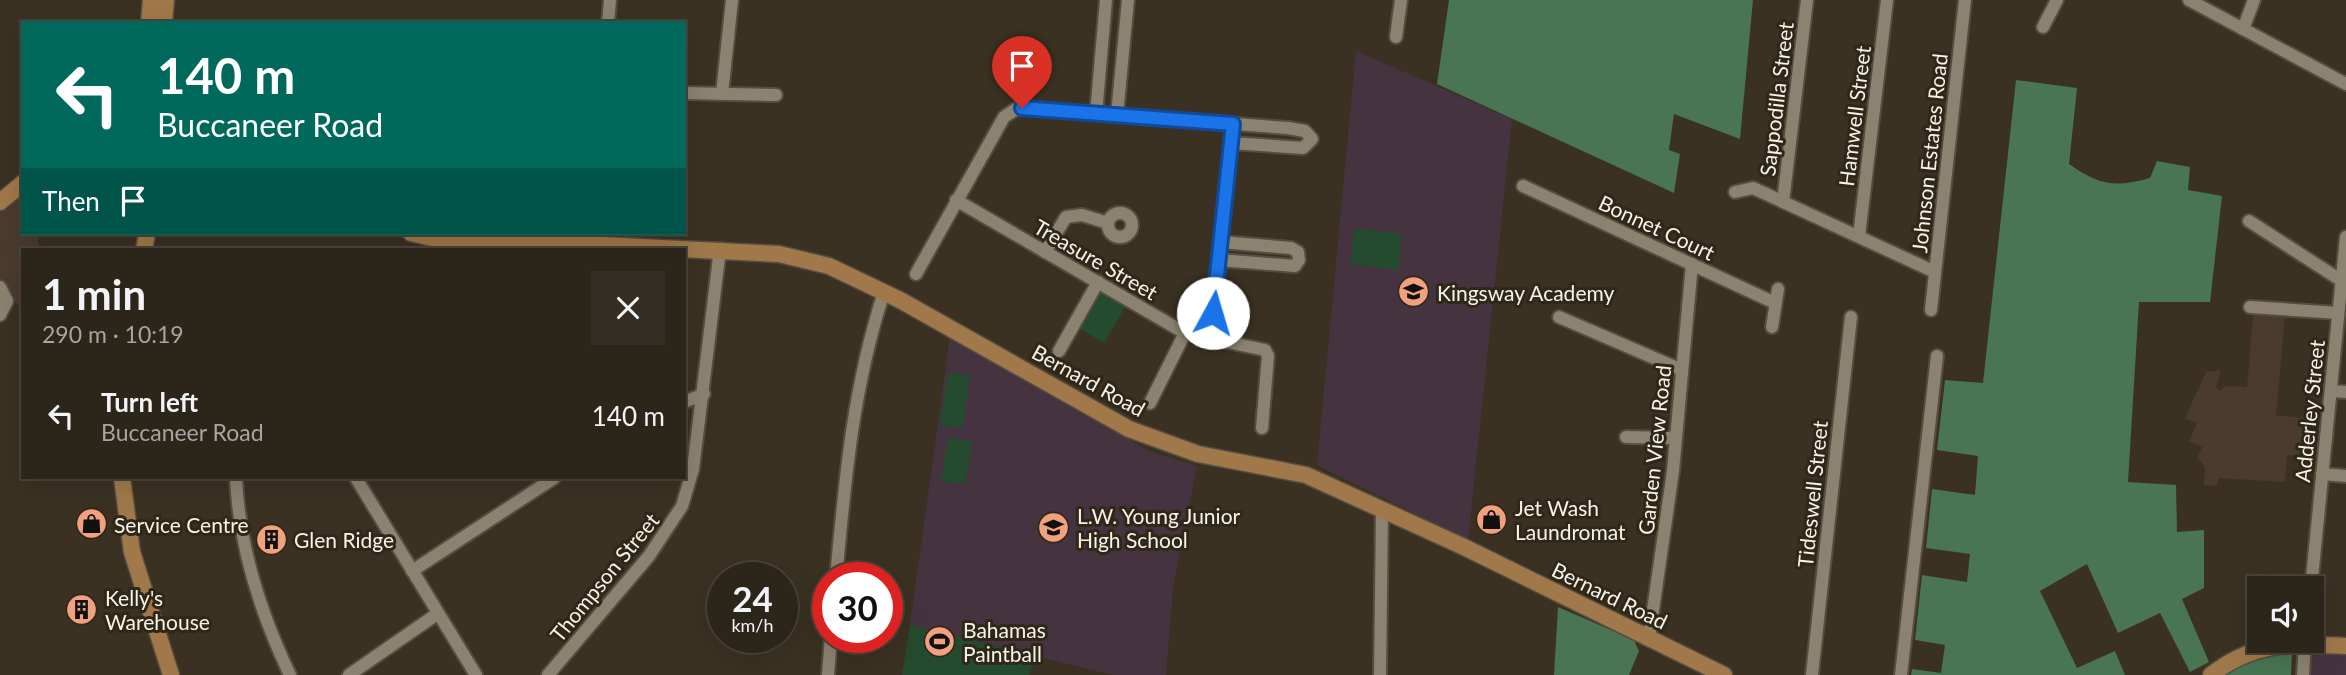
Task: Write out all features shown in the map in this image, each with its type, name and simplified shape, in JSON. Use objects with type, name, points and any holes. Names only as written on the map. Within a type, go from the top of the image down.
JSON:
[{"type":"main road","points":[[149,21],[151,0]]},
{"type":"main road","points":[[164,21],[166,0]]},
{"type":"main road","points":[[0,202],[21,186]]},
{"type":"main road","name":"Bernard Road","points":[[420,235],[458,244],[668,248]]},
{"type":"main road","name":"Bernard Road","points":[[686,248],[779,254],[829,266],[884,292],[1129,429],[1198,454],[1306,475],[1464,547],[1724,675]]},
{"type":"main road","points":[[122,479],[132,552],[171,675]]},
{"type":"main road","points":[[2324,644],[2346,646]]},
{"type":"main road","points":[[2211,675],[2247,652]]},
{"type":"street","points":[[608,21],[610,0]]},
{"type":"street","points":[[722,94],[732,0]]},
{"type":"street","points":[[1096,114],[1106,0]]},
{"type":"street","points":[[1117,115],[1128,0]]},
{"type":"street","points":[[1396,37],[1401,0]]},
{"type":"street","name":"Sappodilla Street","points":[[1783,202],[1807,0]]},
{"type":"street","name":"Hamwell Street","points":[[1859,236],[1887,0]]},
{"type":"street","name":"Johnson Estates Road","points":[[1931,310],[1965,0]]},
{"type":"street","points":[[2043,27],[2057,0]]},
{"type":"street","points":[[2189,0],[2346,84]]},
{"type":"street","points":[[2243,29],[2254,0]]},
{"type":"street","points":[[686,93],[776,95]]},
{"type":"street","points":[[916,274],[1007,113],[1022,108],[1233,124],[1305,131],[1312,139],[1303,148],[1231,143]]},
{"type":"street","points":[[1210,339],[1233,124]]},
{"type":"street","name":"Bonnet Court","points":[[1523,186],[1775,303]]},
{"type":"street","points":[[1735,192],[1753,188],[1935,272]]},
{"type":"street","name":"Treasure Street","points":[[956,200],[1185,333],[1262,348],[1267,353],[1262,428]]},
{"type":"street","points":[[1045,252],[1066,218],[1082,215],[1108,223]]},
{"type":"street","points":[[2249,221],[2342,281]]},
{"type":"street","name":"Adderley Street","points":[[2312,576],[2346,237]]},
{"type":"street","points":[[1219,260],[1290,267],[1299,260],[1297,252],[1290,248],[1221,242]]},
{"type":"street","name":"Thompson Street","points":[[548,675],[649,556],[674,520],[693,469],[720,249]]},
{"type":"street","name":"Garden View Road","points":[[1649,639],[1676,438],[1692,264]]},
{"type":"street","points":[[1059,351],[1098,282]]},
{"type":"street","points":[[0,287],[7,300],[0,315]]},
{"type":"street","points":[[1772,327],[1778,289]]},
{"type":"street","points":[[837,562],[850,426],[884,292]]},
{"type":"street","points":[[2250,307],[2338,313]]},
{"type":"street","points":[[1559,317],[1682,370]]},
{"type":"street","name":"Tideswell Street","points":[[1812,675],[1851,317]]},
{"type":"street","points":[[1150,403],[1185,333]]},
{"type":"street","points":[[1901,675],[1937,356]]},
{"type":"street","points":[[2331,391],[2346,392]]},
{"type":"street","points":[[686,401],[704,394]]},
{"type":"street","points":[[1626,437],[1676,438]]},
{"type":"street","points":[[2322,474],[2346,476]]},
{"type":"street","points":[[236,479],[243,548],[290,675]]},
{"type":"street","points":[[358,479],[472,673]]},
{"type":"street","points":[[412,571],[552,479]]},
{"type":"street","points":[[1380,675],[1382,510]]},
{"type":"street","points":[[349,675],[438,614]]},
{"type":"street","points":[[828,675],[830,653]]},
{"type":"street","points":[[2303,675],[2304,653]]},
{"type":"shaded area","name":"Kingsway Academy","points":[[1356,51],[1512,119],[1468,540],[1317,465]]},
{"type":"shaded area","points":[[21,196],[21,235],[36,235],[40,248],[21,248],[19,307],[0,280],[0,212]]},
{"type":"shaded area","points":[[2253,315],[2285,317],[2276,415],[2310,419],[2313,435],[2322,436],[2321,457],[2287,455],[2285,482],[2218,478],[2217,486],[2204,485],[2205,467],[2197,458],[2202,447],[2189,441],[2197,423],[2185,418],[2206,372],[2221,370],[2216,387],[2220,391],[2226,386],[2247,387]]},
{"type":"shaded area","name":"L.W. Young Junior High School","points":[[950,337],[1071,403],[1148,451],[1197,466],[1173,587],[1166,675],[1113,675],[910,625]]},
{"type":"shaded area","points":[[2296,653],[2346,654],[2346,675],[2295,675]]},
{"type":"green space","points":[[1449,0],[1753,0],[1740,139],[1674,114],[1669,150],[1680,154],[1674,193],[1437,84]]},
{"type":"green space","points":[[2016,80],[2077,88],[2069,164],[2080,171],[2107,183],[2126,183],[2150,178],[2157,161],[2190,167],[2188,190],[2222,196],[2210,302],[2139,302],[2128,482],[2176,485],[2177,532],[2204,530],[2204,588],[2182,599],[2209,662],[2190,672],[2160,613],[2118,633],[2087,564],[2040,591],[2077,668],[2115,651],[2125,675],[1911,675],[1912,669],[1941,673],[1945,645],[1915,640],[1922,575],[1967,582],[1970,554],[1926,548],[1932,489],[1975,495],[1978,456],[1937,450],[1945,380],[1983,383]]},
{"type":"green space","points":[[1355,228],[1402,234],[1398,270],[1350,264]]},
{"type":"green space","points":[[1101,293],[1125,307],[1104,343],[1080,329]]},
{"type":"green space","points":[[948,373],[970,375],[963,428],[940,425]]},
{"type":"green space","points":[[948,438],[972,441],[965,484],[941,481]]},
{"type":"green space","points":[[1558,607],[1634,640],[1639,651],[1629,675],[1554,675]]},
{"type":"green space","name":"Bahamas Paintball","points":[[910,625],[1035,656],[1029,675],[902,675]]},
{"type":"green space","points":[[2292,653],[2291,675],[2224,675],[2256,658]]},
{"type":"place","name":"Kingsway Academy","points":[[1414,292]]},
{"type":"place","name":"Jet Wash Laundromat","points":[[1492,519]]},
{"type":"place","name":"Service Centre","points":[[91,524]]},
{"type":"place","name":"L.W. Young Junior High School","points":[[1054,527]]},
{"type":"place","name":"Glen Ridge","points":[[271,539]]},
{"type":"place","name":"Kelly's Warehouse","points":[[82,609]]},
{"type":"place","name":"Bahamas Paintball","points":[[940,641]]},
{"type":"route","points":[[1022,108],[1233,124],[1213,313]]}]
